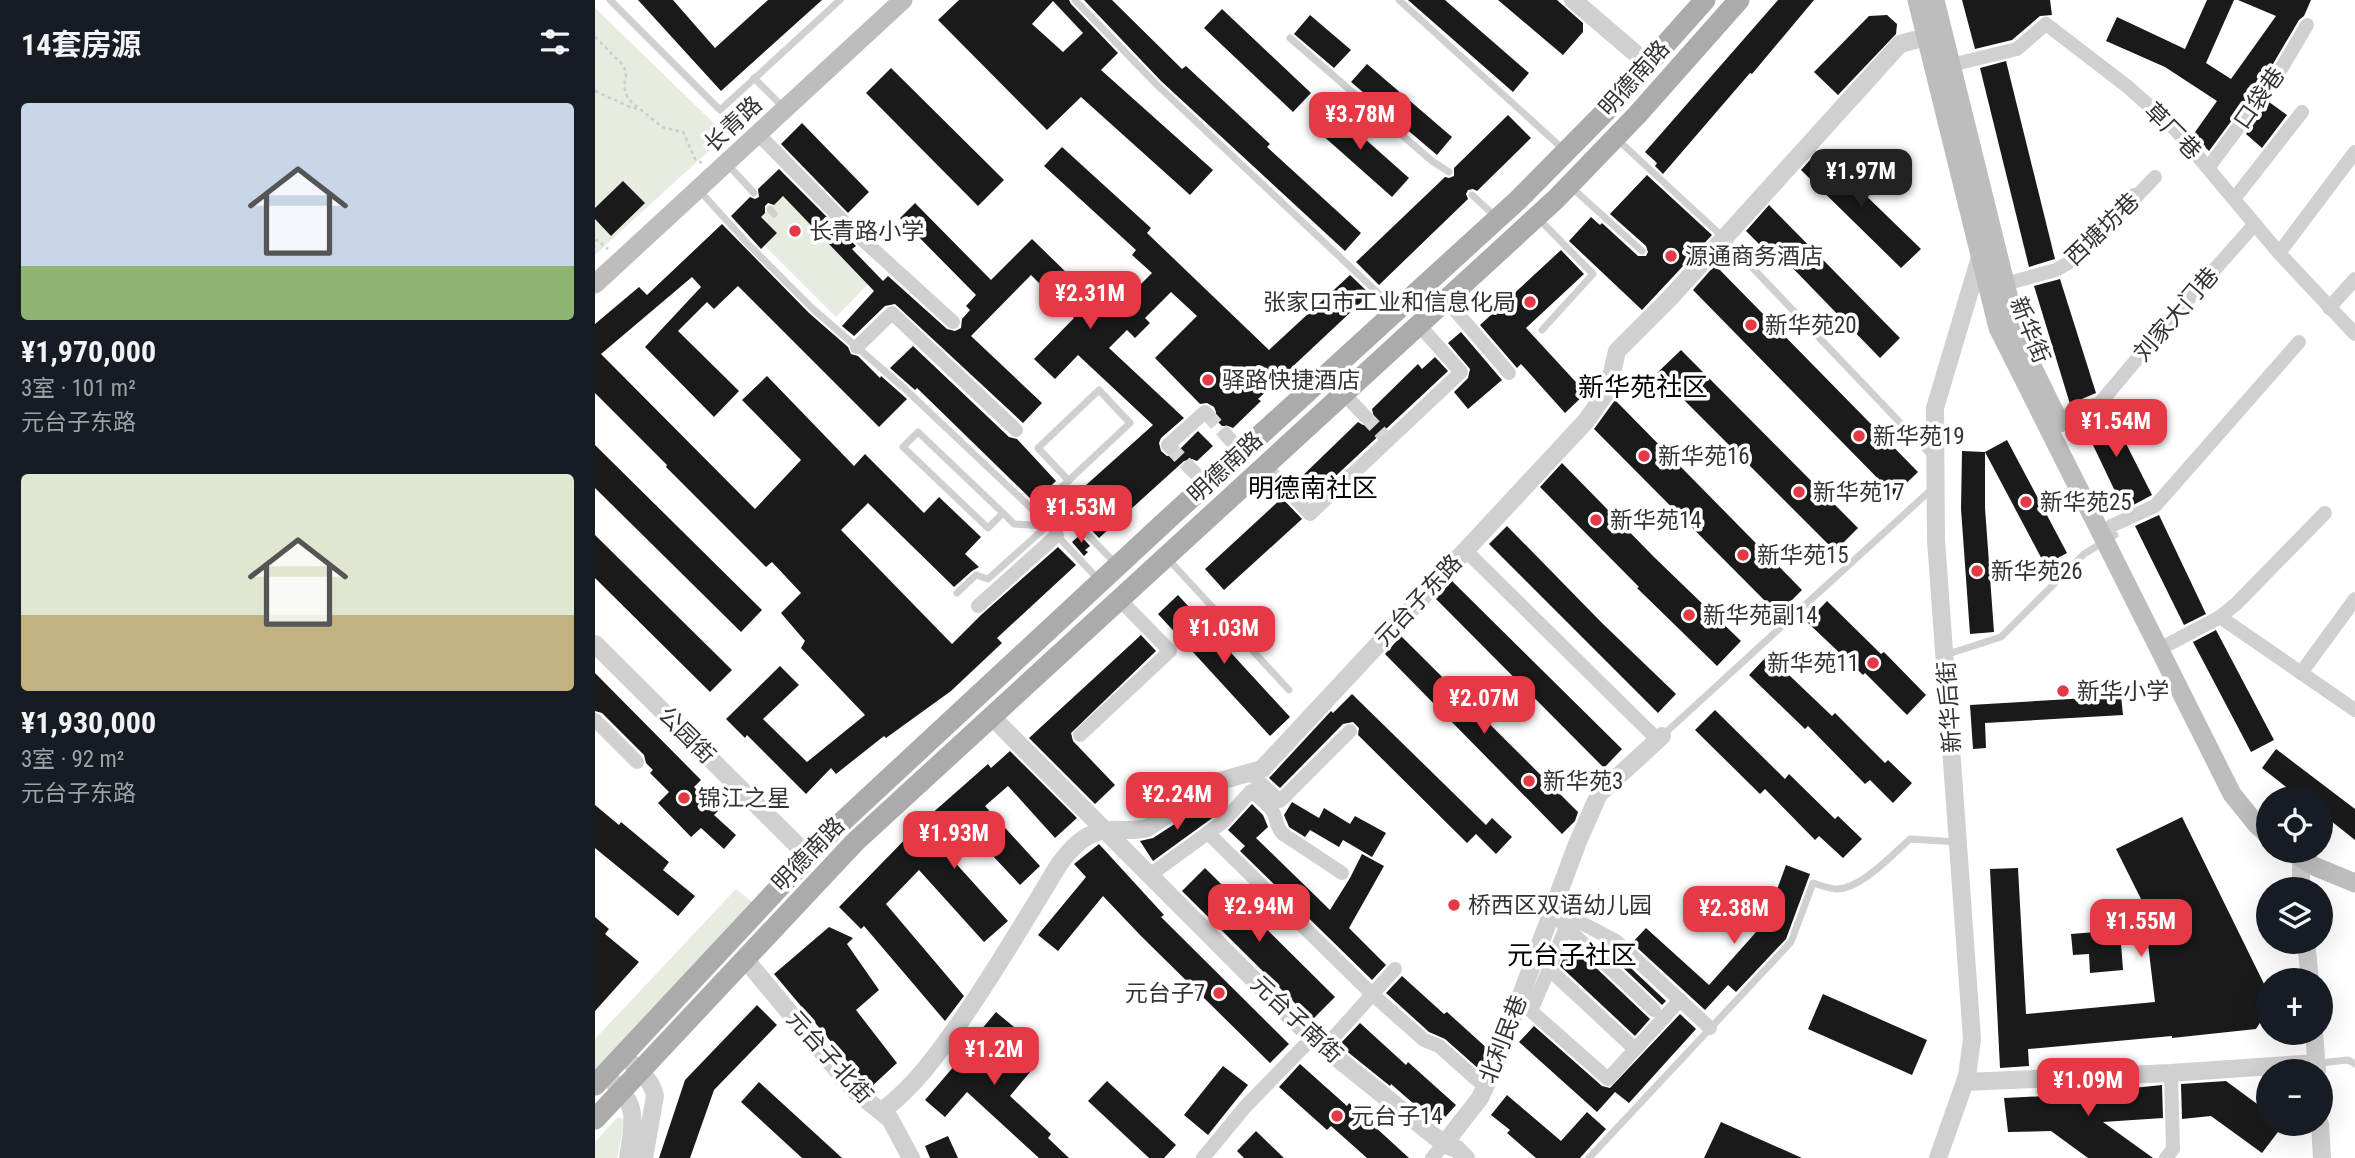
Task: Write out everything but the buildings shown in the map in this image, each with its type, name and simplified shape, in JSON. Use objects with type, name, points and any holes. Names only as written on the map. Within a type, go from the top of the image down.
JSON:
[{"type":"main road","name":"长青路","points":[[595,284],[903,0]]},
{"type":"main road","name":"明德南路","points":[[600,1080],[830,833],[1206,484],[1518,200],[1649,65],[1705,0]]},
{"type":"main road","name":"明德南路","points":[[595,1119],[855,842],[1537,217],[1615,137],[1739,0]]},
{"type":"main road","name":"新华街","points":[[1917,0],[1998,328],[2169,644],[2241,786],[2256,805]]},
{"type":"main road","name":"新华街","points":[[1935,0],[2004,284],[2028,358],[2232,794],[2256,825]]},
{"type":"main road","points":[[1518,200],[1537,217]]},
{"type":"main road","points":[[2333,862],[2355,870]]},
{"type":"main road","points":[[2312,863],[2355,883]]},
{"type":"street","points":[[1573,0],[1649,65]]},
{"type":"street","name":"草厂巷","points":[[1951,65],[2017,49],[2046,24],[2175,129],[2279,253],[2355,334]]},
{"type":"street","name":"口袋巷","points":[[2208,168],[2278,74],[2307,25]]},
{"type":"street","name":"元台子东路","points":[[882,1111],[901,1096],[938,1054],[980,994],[1067,852],[1085,837],[1106,830],[1136,831],[1147,828],[1220,781],[1246,781],[1262,769],[1586,421],[1608,390],[1617,351],[1670,298],[1900,44],[1926,37]]},
{"type":"street","points":[[2234,199],[2302,112]]},
{"type":"street","points":[[758,134],[852,230],[953,322]]},
{"type":"street","points":[[2279,253],[2355,152]]},
{"type":"street","name":"西塘坊巷","points":[[2004,284],[2056,270],[2068,263],[2155,177]]},
{"type":"street","name":"刘家大门巷","points":[[2058,418],[2100,403],[2255,224]]},
{"type":"street","name":"新华后街","points":[[1938,1158],[1965,1083],[1972,1038],[1936,540],[1935,408],[1980,257]]},
{"type":"street","points":[[2329,308],[2355,279]]},
{"type":"street","points":[[1446,300],[1509,373]]},
{"type":"street","points":[[857,347],[892,313],[1016,430]]},
{"type":"street","points":[[1265,466],[1310,514],[1461,372],[1419,325]]},
{"type":"street","points":[[2110,534],[2155,506],[2299,342]]},
{"type":"street","points":[[1344,394],[1365,416]]},
{"type":"street","points":[[1170,447],[1168,445],[1205,412],[1207,414]]},
{"type":"street","points":[[1226,435],[1241,452]]},
{"type":"street","points":[[1190,468],[1206,484]]},
{"type":"street","points":[[2169,644],[2220,617],[2325,513]]},
{"type":"street","points":[[978,606],[1052,530]]},
{"type":"street","points":[[1465,550],[1660,738]]},
{"type":"street","points":[[1080,735],[1170,651],[1120,600]]},
{"type":"street","points":[[2301,673],[2355,600]]},
{"type":"street","points":[[2220,617],[2355,710]]},
{"type":"street","name":"公园街","points":[[595,644],[808,856]]},
{"type":"street","name":"元台子南街","points":[[992,717],[1318,1043],[1438,1151],[1457,1149],[1466,1158]]},
{"type":"street","points":[[595,720],[637,761]]},
{"type":"street","points":[[1246,781],[1280,802],[1350,731]]},
{"type":"street","name":"北利民巷","points":[[1438,1151],[1480,1098],[1494,1068],[1577,844],[1599,794],[1660,738]]},
{"type":"street","points":[[1150,875],[1224,821],[1246,781]]},
{"type":"street","points":[[1246,781],[1271,809],[1277,828],[1283,834],[1342,873]]},
{"type":"street","points":[[1208,833],[1372,994],[1424,1040],[1440,1046],[1485,1087]]},
{"type":"street","points":[[1552,910],[1566,927],[1654,1010]]},
{"type":"street","points":[[1552,910],[1616,941],[1710,1028]]},
{"type":"street","points":[[1566,927],[1531,1011],[1608,1079],[1680,1000]]},
{"type":"street","name":"元台子北街","points":[[745,959],[854,1090],[882,1111],[893,1124],[911,1158]]},
{"type":"street","points":[[1203,1158],[1245,1107],[1372,994],[1395,969]]},
{"type":"street","points":[[1549,969],[1635,1049]]},
{"type":"street","points":[[622,1055],[653,1087],[655,1096],[644,1158]]},
{"type":"street","points":[[1965,1083],[2256,1070]]},
{"type":"street","points":[[2166,1158],[2173,1149],[2171,1073]]},
{"type":"street","points":[[600,1080],[622,1090],[632,1106],[634,1120],[628,1158]]},
{"type":"street","points":[[2321,1136],[2322,1158]]},
{"type":"lane","points":[[610,0],[720,110],[840,0]]},
{"type":"lane","points":[[1075,0],[1157,85],[1398,310]]},
{"type":"lane","points":[[1399,0],[1566,152]]},
{"type":"lane","points":[[1290,38],[1449,172]]},
{"type":"lane","points":[[754,78],[785,109]]},
{"type":"lane","points":[[1615,137],[1724,238],[1935,459]]},
{"type":"lane","points":[[721,168],[754,193]]},
{"type":"lane","points":[[1569,186],[1642,251]]},
{"type":"lane","points":[[698,189],[804,299],[904,388],[1052,530],[1101,582]]},
{"type":"lane","points":[[1472,195],[1497,219]]},
{"type":"lane","points":[[1537,217],[1593,274],[1542,330]]},
{"type":"lane","points":[[1069,481],[1038,448],[1099,390],[1129,423],[1069,481],[1051,497],[1118,566]]},
{"type":"lane","points":[[1003,513],[988,528],[903,447],[918,432],[1003,513],[1014,524],[1052,530]]},
{"type":"lane","points":[[1660,738],[1937,485]]},
{"type":"lane","points":[[957,593],[976,575],[988,579],[1052,530]]},
{"type":"lane","points":[[1945,655],[2001,637],[2084,554],[2110,534]]},
{"type":"lane","points":[[1166,557],[1289,690]]},
{"type":"lane","points":[[1589,1158],[1791,942],[1813,883],[1835,889],[1851,886],[1910,839],[1958,842]]},
{"type":"lane","points":[[2333,1063],[2348,1060],[2355,1064]]},
{"type":"path","points":[[595,37],[624,66],[624,86],[628,99],[662,127],[683,132],[695,159],[721,168]]},
{"type":"path","points":[[595,91],[639,109]]},
{"type":"shaded area","points":[[595,8],[726,135],[595,255]]},
{"type":"shaded area","points":[[783,196],[868,284],[836,317],[765,246],[777,233],[761,217]]},
{"type":"shaded area","points":[[736,889],[752,902],[595,1071],[595,1039]]},
{"type":"shaded area","points":[[618,1117],[625,1120],[617,1158],[595,1158],[595,1142]]},
{"type":"tunnel","points":[[1207,414],[1226,435]]},
{"type":"tunnel","points":[[1365,416],[1385,437]]},
{"type":"tunnel","points":[[1170,447],[1190,468]]},
{"type":"place","name":"长青路小学","points":[[795,231]]},
{"type":"place","name":"源通商务酒店","points":[[1671,256]]},
{"type":"place","name":"张家口市工业和信息化局","points":[[1530,302]]},
{"type":"place","name":"新华苑20","points":[[1751,325]]},
{"type":"place","name":"驿路快捷酒店","points":[[1208,380]]},
{"type":"place","name":"新华苑19","points":[[1859,436]]},
{"type":"place","name":"新华苑16","points":[[1644,456]]},
{"type":"place","name":"新华苑17","points":[[1799,492]]},
{"type":"place","name":"新华苑25","points":[[2026,502]]},
{"type":"place","name":"新华苑14","points":[[1596,520]]},
{"type":"place","name":"新华苑15","points":[[1743,555]]},
{"type":"place","name":"新华苑26","points":[[1977,571]]},
{"type":"place","name":"新华苑副14","points":[[1689,615]]},
{"type":"place","name":"新华苑11","points":[[1873,663]]},
{"type":"place","name":"新华小学","points":[[2063,691]]},
{"type":"place","name":"新华苑3","points":[[1529,781]]},
{"type":"place","name":"锦江之星","points":[[684,798]]},
{"type":"place","name":"桥西区双语幼儿园","points":[[1454,905]]},
{"type":"place","name":"元台子7","points":[[1219,993]]},
{"type":"place","name":"元台子14","points":[[1337,1116]]},
{"type":"district","name":"新华苑社区","points":[[1643,387]]},
{"type":"district","name":"明德南社区","points":[[1313,488]]},
{"type":"district","name":"元台子社区","points":[[1572,955]]}]
